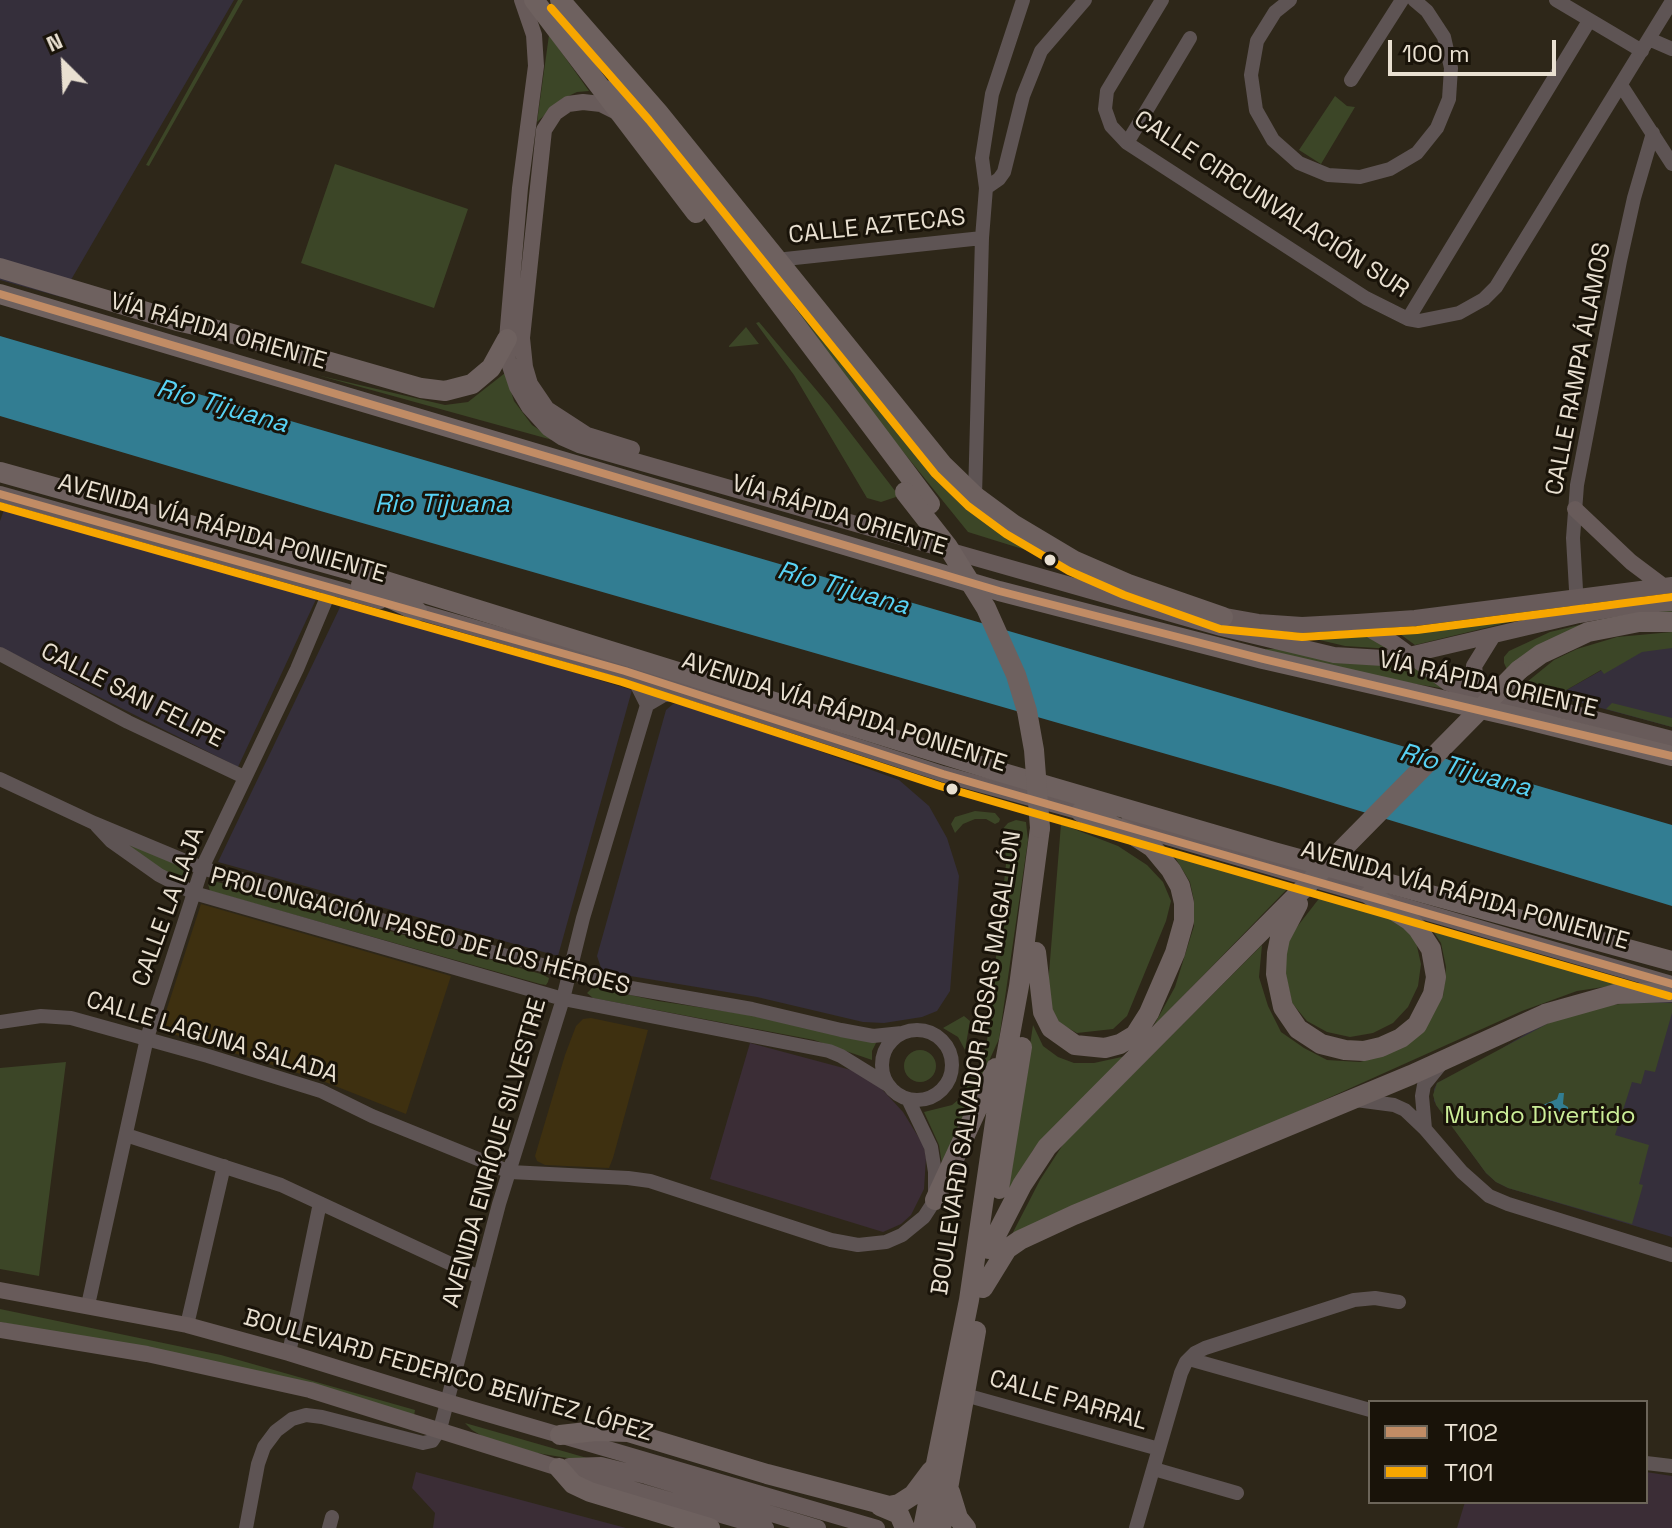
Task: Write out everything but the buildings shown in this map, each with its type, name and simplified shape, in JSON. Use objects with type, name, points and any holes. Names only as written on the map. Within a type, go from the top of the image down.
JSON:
[{"type":"highway","name":"BOULEVARD SALVADOR ROSAS MAGALLÓN","points":[[534,0],[948,547],[979,596],[1016,675],[1027,711],[1046,830],[999,1095],[969,1300],[923,1528]]},
{"type":"highway","name":"BOULEVARD SALVADOR ROSAS MAGALLÓN","points":[[560,0],[758,275],[979,568],[1017,641],[1039,710],[1051,777],[1036,952],[941,1528]]},
{"type":"highway","points":[[560,0],[658,112],[943,465],[975,496],[1013,524],[1075,561],[1128,584],[1223,617]]},
{"type":"highway","points":[[0,268],[177,321],[421,388],[445,391],[472,384],[484,376],[499,358],[507,339]]},
{"type":"highway","name":"VÍA RÁPIDA ORIENTE","points":[[0,294],[999,591],[1263,659],[1672,756]]},
{"type":"highway","points":[[177,321],[320,388]]},
{"type":"highway","name":"AVENIDA VÍA RÁPIDA PONIENTE","points":[[0,472],[347,569],[990,769],[1274,852],[1672,961]]},
{"type":"highway","points":[[257,544],[417,611]]},
{"type":"highway","points":[[989,1249],[1022,1185],[1047,1147],[1519,670],[1541,654],[1588,632],[1639,622],[1672,622]]},
{"type":"highway","points":[[1036,952],[1043,1012],[1051,1028],[1062,1039],[1075,1045],[1105,1048],[1135,1035],[1149,1013],[1175,953],[1184,921],[1184,903],[1180,886],[1171,870],[1152,847],[1132,834],[1081,812]]},
{"type":"highway","points":[[1309,883],[1280,938],[1276,974],[1278,992],[1283,1007],[1298,1029],[1332,1048],[1364,1051],[1401,1038],[1417,1025],[1433,994],[1436,964],[1425,939],[1409,920],[1370,895]]},
{"type":"highway","points":[[983,1288],[1007,1249],[1029,1236],[1444,1061],[1545,1014],[1616,994],[1672,992]]},
{"type":"highway","points":[[935,1200],[1010,1039]]},
{"type":"highway","points":[[560,1435],[596,1431],[628,1432],[878,1505],[899,1514],[905,1528]]},
{"type":"highway","points":[[878,1505],[889,1506],[910,1498],[922,1486],[935,1464]]},
{"type":"highway","points":[[559,1468],[581,1488],[710,1528]]},
{"type":"highway","points":[[949,1486],[953,1506],[966,1528]]},
{"type":"main road","points":[[522,0],[534,35],[536,66],[520,188],[507,339],[512,376],[529,407],[548,428],[579,445],[1272,642],[1334,655],[1383,658],[1409,655],[1579,615],[1672,603]]},
{"type":"main road","points":[[619,113],[601,104],[568,104],[555,113],[544,130],[522,338],[525,367],[538,399],[569,426],[587,435],[1223,617],[1302,625],[1415,618],[1667,586]]},
{"type":"main road","points":[[520,188],[537,195]]},
{"type":"main road","name":"AVENIDA VÍA RÁPIDA PONIENTE","points":[[1,497],[625,671],[943,774],[1672,984]]},
{"type":"main road","points":[[1575,509],[1631,562],[1667,586]]},
{"type":"main road","points":[[1357,622],[1448,683],[1672,739]]},
{"type":"main road","points":[[1483,694],[1476,682],[1474,666],[1492,637]]},
{"type":"main road","name":"BOULEVARD FEDERICO BENÍTEZ LÓPEZ","points":[[0,1290],[187,1325],[877,1528]]},
{"type":"main road","points":[[0,1330],[147,1354],[310,1390],[559,1468],[766,1528]]},
{"type":"main road","points":[[559,1468],[601,1465],[818,1528]]},
{"type":"street","points":[[975,496],[986,188],[982,158],[986,117],[1023,0]]},
{"type":"street","points":[[986,188],[1004,172],[1023,96],[1041,51],[1085,0]]},
{"type":"street","name":"CALLE CIRCUNVALACIÓN SUR","points":[[1162,0],[1105,99],[1107,118],[1127,143],[1366,298],[1408,319],[1430,320],[1459,313],[1484,299],[1496,287],[1672,1]]},
{"type":"street","points":[[1290,0],[1275,12],[1257,41],[1251,75],[1256,110],[1273,140],[1299,163],[1328,175],[1360,177],[1390,169],[1417,153],[1437,128],[1449,99],[1451,68],[1444,37],[1427,11],[1414,0]]},
{"type":"street","points":[[1351,80],[1402,0]]},
{"type":"street","points":[[1556,0],[1589,21],[1645,45],[1672,49]]},
{"type":"street","points":[[1408,319],[1589,21]]},
{"type":"street","points":[[1127,143],[1190,38]]},
{"type":"street","points":[[1621,85],[1672,164]]},
{"type":"street","name":"CALLE RAMPA ÁLAMOS","points":[[1579,615],[1573,538],[1575,509],[1620,261],[1653,133]]},
{"type":"street","name":"CALLE AZTECAS","points":[[776,260],[982,238]]},
{"type":"street","name":"CALLE LA LAJA","points":[[88,1305],[147,1038],[202,868],[297,669],[331,588]]},
{"type":"street","name":"CALLE SAN FELIPE","points":[[0,654],[128,722],[244,777]]},
{"type":"street","points":[[625,671],[635,681],[647,705],[673,693],[692,693]]},
{"type":"street","name":"AVENIDA ENRÍQUE SILVESTRE","points":[[440,1429],[479,1277],[647,705]]},
{"type":"street","name":"PROLONGACIÓN PASEO DE LOS HÉROES","points":[[0,779],[202,868],[570,973],[873,1036],[902,1033]]},
{"type":"street","name":"PROLONGACIÓN PASEO DE LOS HÉROES","points":[[94,823],[123,851],[168,882],[194,893],[563,999],[806,1045],[841,1056],[888,1085]]},
{"type":"street","name":"CALLE LAGUNA SALADA","points":[[0,1022],[53,1015],[147,1038],[321,1091],[372,1116],[510,1172],[650,1181],[831,1240],[858,1245],[886,1242],[902,1235],[924,1217],[935,1200]]},
{"type":"street","points":[[920,1030],[931,1033],[947,1047],[951,1057],[952,1068],[944,1087],[928,1098],[908,1099],[888,1085],[882,1066],[883,1056],[902,1033],[920,1030]]},
{"type":"street","points":[[1425,1129],[1424,1085],[1444,1061]]},
{"type":"street","points":[[908,1099],[931,1147],[935,1200]]},
{"type":"street","points":[[1350,1100],[1394,1105],[1405,1110],[1462,1172],[1489,1196],[1672,1255]]},
{"type":"street","points":[[126,1135],[262,1177],[479,1277]]},
{"type":"street","points":[[187,1325],[224,1166]]},
{"type":"street","points":[[289,1353],[320,1203]]},
{"type":"street","points":[[1136,1528],[1181,1373],[1189,1359],[1205,1348],[1354,1300],[1375,1298],[1399,1302]]},
{"type":"street","points":[[1189,1359],[1368,1409]]},
{"type":"street","name":"CALLE PARRAL","points":[[965,1395],[1159,1449]]},
{"type":"street","points":[[246,1528],[264,1447],[276,1431],[292,1419],[306,1415],[322,1417],[423,1443],[432,1441],[440,1429]]},
{"type":"street","points":[[1648,1463],[1672,1466]]},
{"type":"street","points":[[1154,1469],[1237,1493]]},
{"type":"shaded area","points":[[0,0],[234,0],[61,297],[0,280]]},
{"type":"shaded area","points":[[5,507],[318,595],[238,767],[0,647],[0,521]]},
{"type":"shaded area","points":[[342,603],[632,690],[558,956],[218,862]]},
{"type":"shaded area","points":[[1672,644],[1672,727],[1556,696],[1639,649]]},
{"type":"shaded area","points":[[684,702],[899,780],[929,806],[947,838],[959,876],[950,991],[937,1011],[922,1017],[884,1023],[863,1022],[757,997],[606,972],[601,968],[597,956],[666,710],[673,704]]},
{"type":"shaded area","points":[[201,904],[451,976],[406,1114],[320,1080],[160,1030]]},
{"type":"shaded area","name":"Mundo Divertido","points":[[1672,1000],[1672,1237],[1496,1182],[1486,1173],[1434,1101],[1437,1083],[1485,1059],[1535,1028],[1596,1007]]},
{"type":"shaded area","points":[[583,1019],[648,1030],[613,1158],[609,1168],[545,1165],[535,1156],[565,1055],[576,1026]]},
{"type":"shaded area","points":[[750,1043],[868,1077],[903,1112],[924,1146],[926,1158],[924,1189],[911,1215],[901,1224],[883,1232],[710,1179]]},
{"type":"shaded area","points":[[416,1472],[626,1528],[433,1528],[435,1513],[412,1488]]},
{"type":"shaded area","points":[[1648,1472],[1672,1476],[1672,1528],[1457,1528],[1464,1504],[1648,1504]]},
{"type":"green space","points":[[238,0],[243,0],[149,166],[146,165]]},
{"type":"green space","points":[[549,35],[589,91],[577,92],[562,99],[537,122]]},
{"type":"green space","points":[[1335,96],[1347,106],[1355,107],[1321,164],[1299,150]]},
{"type":"green space","points":[[335,164],[468,209],[434,308],[301,263]]},
{"type":"green space","points":[[754,255],[795,297],[951,487],[1029,551],[968,532],[795,318]]},
{"type":"green space","points":[[759,322],[829,405],[899,496],[881,502],[867,498],[794,375],[756,323]]},
{"type":"green space","points":[[746,327],[759,344],[729,347],[729,346]]},
{"type":"green space","points":[[505,373],[514,401],[532,425],[556,441],[317,375],[445,405],[468,402]]},
{"type":"green space","points":[[1672,610],[1672,615],[1631,617],[1509,674],[1504,663],[1509,651],[1550,632],[1629,613]]},
{"type":"green space","points":[[1547,613],[1415,645],[1400,634],[1424,628]]},
{"type":"green space","points":[[1672,632],[1672,648],[1642,652],[1604,674],[1601,670],[1556,696],[1543,684],[1522,686],[1554,660],[1577,649],[1617,637]]},
{"type":"green space","points":[[1368,636],[1392,649],[1345,646],[1311,638]]},
{"type":"green space","points":[[1261,649],[1281,649],[1377,665],[1411,665],[1453,690],[1397,681]]},
{"type":"green space","points":[[1612,703],[1672,718],[1672,727],[1606,709]]},
{"type":"green space","points":[[975,811],[995,813],[999,822],[995,824],[986,819],[975,819],[963,824],[955,833],[951,824],[955,817]]},
{"type":"green space","points":[[1016,820],[1026,822],[1028,840],[999,1039],[942,1164],[939,1145],[924,1112],[952,1105],[958,1100],[982,1059],[987,1041],[1006,864],[1005,837],[1001,831]]},
{"type":"green space","points":[[1061,824],[1118,846],[1147,865],[1163,882],[1171,901],[1166,921],[1127,1016],[1113,1029],[1077,1033],[1059,1023],[1047,998]]},
{"type":"green space","points":[[117,838],[191,869],[190,874],[184,881],[178,881]]},
{"type":"green space","points":[[1173,854],[1292,884],[1153,1027],[1175,987],[1194,926],[1190,882]]},
{"type":"green space","points":[[214,881],[541,974],[549,978],[548,982],[546,985],[540,984],[210,891],[208,884]]},
{"type":"green space","points":[[1321,896],[1388,909],[1405,923],[1416,942],[1421,964],[1418,986],[1408,1007],[1393,1023],[1373,1033],[1350,1037],[1327,1032],[1307,1021],[1292,1003],[1282,958],[1290,936]]},
{"type":"green space","points":[[1431,928],[1508,944],[1623,984],[1577,991],[1522,1011],[1008,1242],[1040,1180],[1064,1143],[1262,945],[1259,977],[1268,1006],[1281,1032],[1327,1060],[1360,1062],[1381,1056],[1443,996],[1446,967],[1441,943]]},
{"type":"green space","points":[[593,987],[877,1041],[872,1060],[814,1040],[593,998],[587,993]]},
{"type":"green space","name":"Mundo Divertido","points":[[1636,1002],[1672,1003],[1672,1013],[1655,1072],[1645,1070],[1641,1084],[1632,1082],[1615,1135],[1649,1145],[1639,1184],[1643,1185],[1632,1224],[1496,1182],[1436,1105],[1433,1095],[1437,1083],[1560,1017],[1596,1007]]},
{"type":"green space","points":[[964,1016],[970,1021],[965,1050],[958,1037],[943,1028]]},
{"type":"green space","points":[[1033,1025],[1043,1046],[1058,1057],[1074,1063],[1094,1063],[1126,1056],[1033,1150],[1008,1193]]},
{"type":"green space","points":[[920,1050],[932,1054],[936,1066],[932,1078],[920,1082],[908,1078],[904,1066],[908,1054]]},
{"type":"green space","points":[[66,1062],[39,1276],[0,1269],[0,1068]]},
{"type":"green space","points":[[0,1309],[221,1355],[415,1410],[414,1416],[155,1352],[0,1322]]},
{"type":"green space","points":[[465,1423],[615,1466],[519,1450],[492,1442]]},
{"type":"water","name":"Rio Tijuana","points":[[0,336],[1672,825],[1672,906],[1281,787],[0,416]]},
{"type":"water","points":[[1559,1093],[1564,1093],[1563,1104],[1568,1107],[1568,1120],[1564,1122],[1540,1115],[1543,1105],[1557,1099]]},
{"type":"transit line","name":"T101","points":[[551,8],[649,120],[935,474],[968,506],[1006,534],[1069,571],[1124,595],[1220,629],[1302,637],[1417,630],[1672,597]]},
{"type":"transit line","name":"T102","points":[[0,294],[999,591],[1263,659],[1672,756]]},
{"type":"transit line","name":"T102","points":[[0,494],[625,671],[943,774],[1672,984]]},
{"type":"transit line","name":"T101","points":[[0,506],[622,682],[940,786],[1669,996]]},
{"type":"water label","name":"Río Tijuana","points":[[222,407]]},
{"type":"water label","name":"Río Tijuana","points":[[843,589]]},
{"type":"water label","name":"Río Tijuana","points":[[1465,771]]}]
